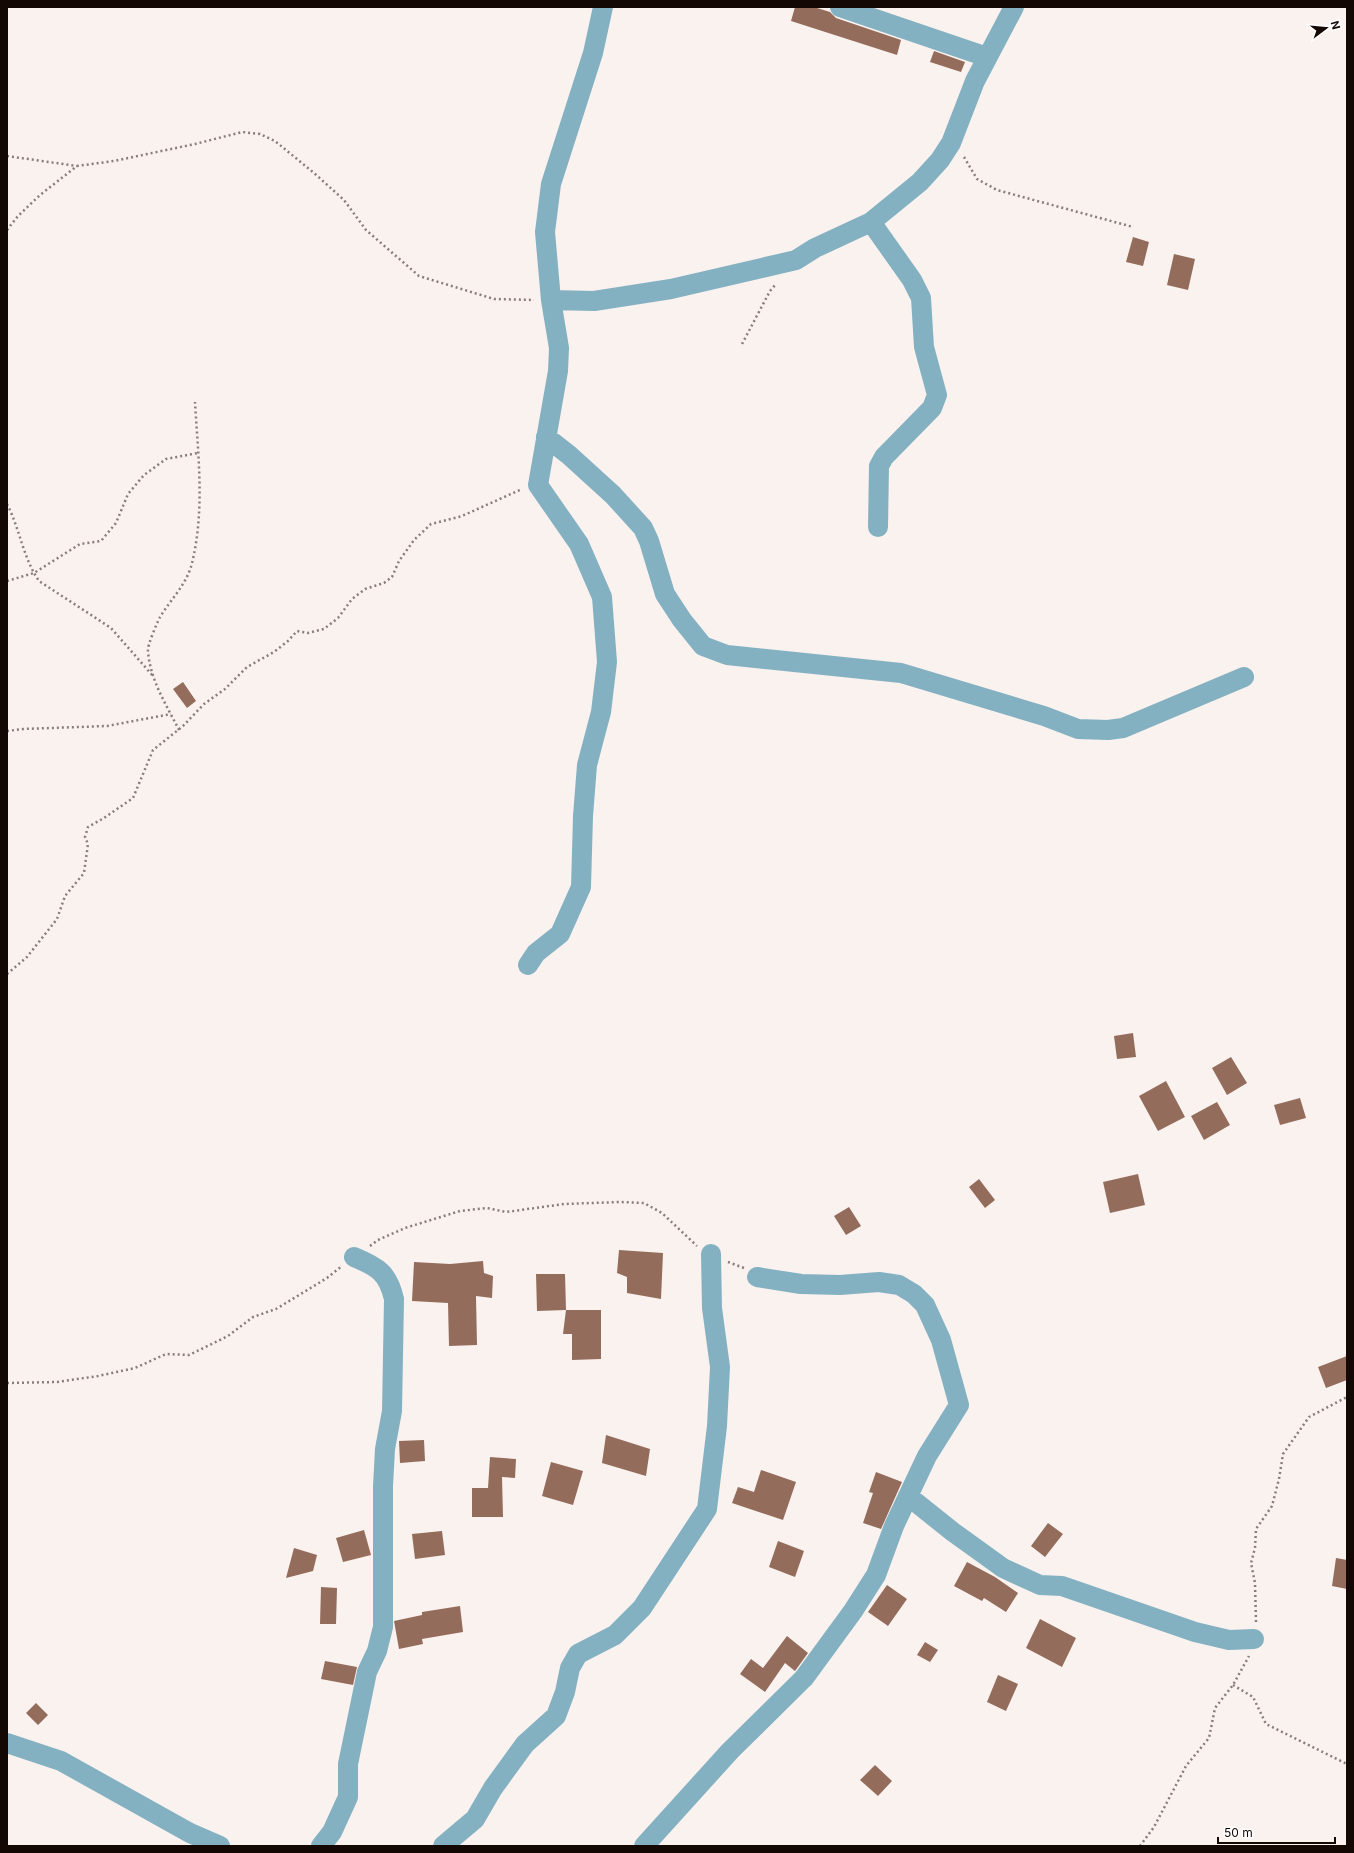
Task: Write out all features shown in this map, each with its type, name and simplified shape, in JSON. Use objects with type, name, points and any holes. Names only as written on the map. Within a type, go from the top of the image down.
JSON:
[{"type":"street","points":[[528,965],[536,953],[560,934],[581,886],[582,816],[587,765],[601,712],[607,662],[602,597],[579,544],[538,485],[558,371],[559,348],[551,300],[545,232],[551,184],[593,53],[603,7]]},
{"type":"street","points":[[840,7],[987,57]]},
{"type":"street","points":[[551,300],[594,300],[671,289],[796,260],[815,248],[871,222],[920,182],[940,160],[954,136],[975,81],[1014,7]]},
{"type":"street","points":[[871,222],[912,280],[921,298],[924,347],[937,396],[932,408],[884,457],[878,466],[878,526]]},
{"type":"street","points":[[546,436],[613,495],[643,528],[649,541],[666,594],[682,620],[703,646],[727,655],[901,672],[1078,728],[1108,730],[1123,728],[1244,676]]},
{"type":"street","points":[[443,1846],[475,1819],[492,1788],[525,1744],[556,1716],[565,1692],[570,1668],[578,1654],[615,1635],[642,1608],[707,1509],[717,1426],[720,1367],[712,1308],[711,1254]]},
{"type":"street","points":[[321,1846],[332,1832],[348,1797],[348,1764],[351,1748],[367,1672],[377,1651],[383,1626],[383,1486],[385,1450],[392,1411],[394,1299],[391,1284],[375,1266],[354,1257]]},
{"type":"street","points":[[644,1846],[730,1751],[804,1678],[853,1611],[876,1575],[908,1496],[927,1456],[959,1405],[941,1340],[925,1305],[914,1294],[899,1285],[879,1282],[840,1286],[801,1284],[757,1277]]},
{"type":"street","points":[[908,1496],[953,1532],[1003,1568],[1040,1585],[1062,1586],[1195,1632],[1222,1639],[1254,1639]]},
{"type":"street","points":[[7,1743],[61,1761],[190,1834],[220,1846]]},
{"type":"path","points":[[7,156],[77,166],[114,161],[242,132],[260,134],[275,141],[314,173],[344,200],[366,230],[419,276],[494,299],[551,300]]},
{"type":"path","points":[[954,136],[968,166],[977,179],[997,190],[1132,227]]},
{"type":"path","points":[[7,230],[18,216],[40,195],[77,166]]},
{"type":"path","points":[[742,344],[770,291],[779,281]]},
{"type":"path","points":[[179,730],[154,676],[148,650],[159,618],[179,593],[192,564],[200,490],[195,402]]},
{"type":"path","points":[[7,581],[34,573],[80,544],[101,541],[116,523],[128,494],[144,474],[166,459],[198,453]]},
{"type":"path","points":[[7,974],[27,957],[57,919],[65,896],[84,873],[88,844],[85,837],[88,827],[133,798],[153,750],[179,730],[204,704],[225,689],[247,667],[274,652],[288,641],[297,630],[308,632],[324,629],[338,618],[352,599],[365,589],[384,583],[392,577],[399,561],[414,540],[431,524],[462,516],[526,487],[538,485]]},
{"type":"path","points":[[7,504],[14,519],[22,547],[39,581],[111,628],[154,676]]},
{"type":"path","points":[[7,731],[107,726],[171,714]]},
{"type":"path","points":[[1140,1846],[1154,1827],[1186,1766],[1209,1738],[1215,1708],[1233,1685],[1254,1647],[1256,1624],[1255,1583],[1251,1563],[1255,1548],[1256,1529],[1272,1506],[1279,1480],[1283,1454],[1309,1417],[1347,1397]]},
{"type":"path","points":[[1233,1685],[1253,1698],[1266,1724],[1347,1764]]},
{"type":"building","points":[[795,7],[814,7],[830,12],[836,18],[901,40],[897,55],[791,21]]},
{"type":"building","points":[[934,51],[965,62],[961,72],[930,62]]},
{"type":"building","points":[[1133,237],[1149,242],[1143,266],[1126,262]]},
{"type":"building","points":[[1174,254],[1195,259],[1188,290],[1167,285]]},
{"type":"building","points":[[183,682],[196,701],[187,708],[173,689]]},
{"type":"building","points":[[1133,1033],[1136,1057],[1117,1059],[1114,1036]]},
{"type":"building","points":[[1231,1057],[1247,1083],[1227,1095],[1212,1068]]},
{"type":"building","points":[[1166,1081],[1185,1117],[1158,1131],[1139,1096]]},
{"type":"building","points":[[1300,1098],[1306,1118],[1280,1125],[1274,1105]]},
{"type":"building","points":[[1217,1102],[1230,1125],[1204,1140],[1191,1116]]},
{"type":"building","points":[[1138,1174],[1145,1205],[1110,1213],[1103,1182]]},
{"type":"building","points":[[979,1179],[995,1200],[985,1208],[969,1187]]},
{"type":"building","points":[[849,1207],[861,1226],[846,1235],[834,1216]]},
{"type":"building","points":[[619,1250],[663,1253],[661,1299],[627,1293],[627,1277],[617,1273]]},
{"type":"building","points":[[483,1261],[484,1273],[493,1276],[492,1298],[476,1296],[477,1345],[449,1346],[448,1303],[412,1301],[414,1262],[450,1264]]},
{"type":"building","points":[[536,1274],[565,1274],[566,1310],[537,1311]]},
{"type":"building","points":[[566,1310],[601,1310],[601,1359],[572,1360],[572,1334],[563,1334]]},
{"type":"building","points":[[1347,1356],[1347,1380],[1326,1388],[1318,1367]]},
{"type":"building","points":[[606,1435],[650,1449],[646,1476],[602,1463]]},
{"type":"building","points":[[424,1440],[425,1461],[400,1463],[399,1441]]},
{"type":"building","points":[[490,1457],[516,1459],[515,1478],[502,1477],[503,1517],[472,1517],[472,1488],[488,1488]]},
{"type":"building","points":[[551,1462],[583,1471],[573,1505],[542,1496]]},
{"type":"building","points":[[761,1470],[796,1482],[783,1520],[732,1503],[738,1487],[754,1492]]},
{"type":"building","points":[[876,1472],[902,1482],[881,1529],[863,1523],[873,1493],[869,1492]]},
{"type":"building","points":[[1048,1523],[1063,1534],[1045,1557],[1031,1546]]},
{"type":"building","points":[[364,1530],[371,1555],[343,1562],[336,1538]]},
{"type":"building","points":[[442,1531],[445,1555],[415,1559],[412,1534]]},
{"type":"building","points":[[778,1541],[804,1551],[795,1577],[769,1567]]},
{"type":"building","points":[[294,1548],[317,1555],[313,1571],[286,1578]]},
{"type":"building","points":[[1336,1558],[1347,1560],[1347,1589],[1332,1586]]},
{"type":"building","points":[[967,1562],[995,1577],[1018,1593],[1006,1612],[984,1598],[982,1601],[954,1586]]},
{"type":"building","points":[[887,1585],[907,1599],[888,1626],[868,1612]]},
{"type":"building","points":[[321,1587],[337,1588],[336,1624],[320,1624]]},
{"type":"building","points":[[460,1606],[463,1632],[422,1639],[423,1644],[399,1649],[394,1621],[422,1615],[422,1612]]},
{"type":"building","points":[[1040,1619],[1076,1638],[1062,1667],[1026,1648]]},
{"type":"building","points":[[787,1636],[808,1653],[795,1671],[785,1663],[765,1692],[740,1674],[751,1659],[763,1668]]},
{"type":"building","points":[[925,1642],[938,1650],[930,1662],[917,1655]]},
{"type":"building","points":[[325,1661],[357,1667],[353,1685],[321,1679]]},
{"type":"building","points":[[998,1675],[1018,1684],[1006,1711],[987,1702]]},
{"type":"building","points":[[36,1703],[48,1715],[38,1725],[26,1713]]},
{"type":"building","points":[[875,1765],[892,1781],[878,1796],[860,1780]]}]
